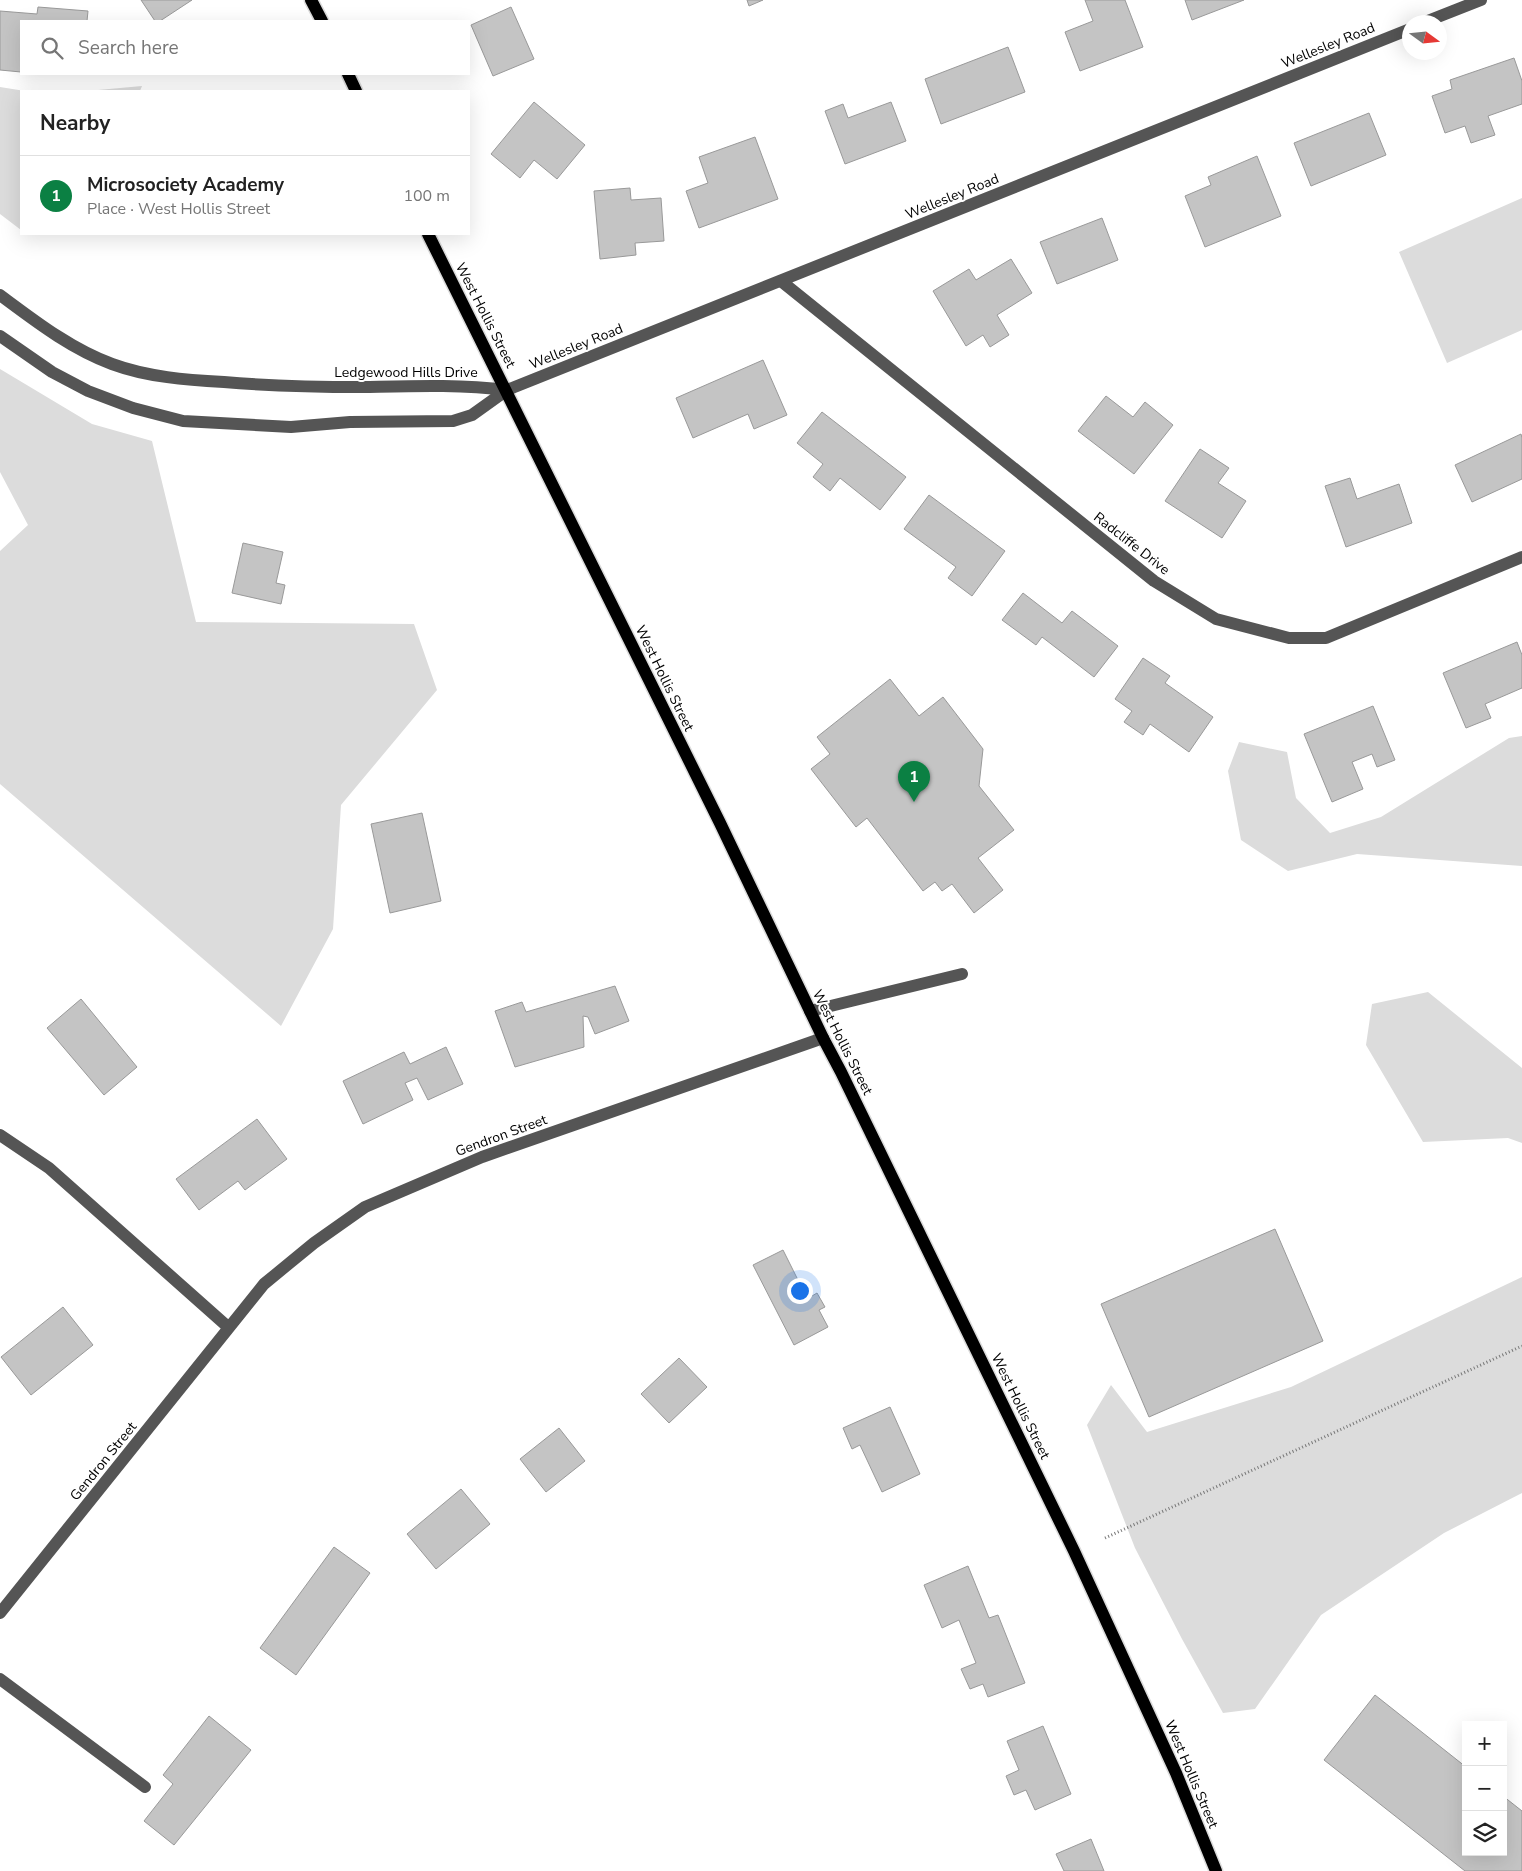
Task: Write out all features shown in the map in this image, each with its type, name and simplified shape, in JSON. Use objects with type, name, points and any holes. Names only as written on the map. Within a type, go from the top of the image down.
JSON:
[{"type":"main road","points":[[312,0],[322,20]]},
{"type":"main road","points":[[348,75],[356,90]]},
{"type":"main road","name":"West Hollis Street","points":[[428,235],[720,823],[1074,1551],[1176,1773],[1216,1871]]},
{"type":"street","points":[[1443,15],[1481,0]]},
{"type":"street","name":"Wellesley Road","points":[[506,390],[1402,32]]},
{"type":"street","name":"Radcliffe Drive","points":[[780,281],[1154,581],[1216,619],[1289,638],[1326,638],[1522,557]]},
{"type":"street","name":"Ledgewood Hills Drive","points":[[0,295],[39,324],[78,348],[112,364],[150,374],[186,380],[246,384],[296,386],[458,385],[506,390]]},
{"type":"street","points":[[0,336],[52,372],[88,391],[133,408],[183,421],[291,427],[350,422],[453,421],[472,415],[506,390]]},
{"type":"street","points":[[810,1011],[962,974]]},
{"type":"street","name":"Gendron Street","points":[[0,1613],[264,1284],[314,1243],[365,1207],[482,1157],[823,1038]]},
{"type":"street","points":[[0,1134],[49,1168],[228,1327]]},
{"type":"street","points":[[0,1679],[145,1787]]},
{"type":"path","points":[[1106,1538],[1522,1346]]},
{"type":"shaded area","points":[[142,86],[140,90],[98,90]]},
{"type":"shaded area","points":[[0,87],[20,90],[20,229],[0,214]]},
{"type":"shaded area","points":[[1522,198],[1522,330],[1447,363],[1399,252]]},
{"type":"shaded area","points":[[0,369],[92,424],[152,441],[196,622],[414,624],[437,690],[341,805],[333,929],[281,1026],[0,784],[0,551],[28,525],[0,472]]},
{"type":"shaded area","points":[[1522,736],[1522,866],[1357,854],[1288,871],[1241,840],[1228,771],[1239,742],[1287,752],[1296,798],[1330,833],[1381,817],[1509,738]]},
{"type":"shaded area","points":[[1428,992],[1522,1068],[1522,1143],[1508,1138],[1423,1142],[1366,1045],[1372,1004]]},
{"type":"shaded area","points":[[1522,1277],[1522,1493],[1444,1533],[1321,1615],[1255,1709],[1223,1713],[1135,1548],[1087,1425],[1111,1385],[1147,1432],[1291,1387]]},
{"type":"building","points":[[141,0],[192,0],[162,20],[154,20]]},
{"type":"building","points":[[747,0],[763,0],[749,6]]},
{"type":"building","points":[[1085,0],[1125,0],[1143,47],[1080,71],[1065,32],[1093,21]]},
{"type":"building","points":[[1185,0],[1244,0],[1192,20]]},
{"type":"building","points":[[38,7],[88,11],[87,20],[20,20],[20,72],[0,70],[0,11],[37,14]]},
{"type":"building","points":[[511,7],[534,59],[493,76],[471,25]]},
{"type":"building","points":[[1008,47],[1025,92],[941,124],[925,79]]},
{"type":"building","points":[[1514,58],[1522,81],[1522,104],[1488,116],[1495,135],[1471,143],[1465,126],[1445,133],[1432,96],[1452,89],[1450,80]]},
{"type":"building","points":[[534,102],[585,145],[557,179],[534,160],[520,178],[491,154]]},
{"type":"building","points":[[891,102],[906,141],[845,164],[825,111],[843,104],[848,118]]},
{"type":"building","points":[[1369,113],[1386,155],[1311,186],[1294,143]]},
{"type":"building","points":[[755,137],[778,199],[699,228],[686,191],[708,183],[699,157]]},
{"type":"building","points":[[1257,156],[1281,216],[1205,247],[1185,196],[1211,185],[1208,177]]},
{"type":"building","points":[[630,188],[631,200],[661,198],[664,241],[635,243],[636,255],[600,259],[594,191]]},
{"type":"building","points":[[1102,218],[1118,260],[1057,284],[1040,242]]},
{"type":"building","points":[[1011,259],[1032,293],[997,315],[1009,335],[990,347],[983,335],[966,346],[933,291],[969,269],[976,280]]},
{"type":"building","points":[[763,360],[787,415],[754,429],[748,414],[693,438],[676,398]]},
{"type":"building","points":[[1106,396],[1133,417],[1145,402],[1173,425],[1134,474],[1078,431]]},
{"type":"building","points":[[822,412],[906,477],[880,510],[840,478],[830,491],[813,477],[823,464],[797,443]]},
{"type":"building","points":[[1521,434],[1522,479],[1472,502],[1455,465]]},
{"type":"building","points":[[1200,449],[1229,468],[1218,483],[1246,501],[1222,538],[1165,501]]},
{"type":"building","points":[[1350,478],[1357,499],[1399,484],[1412,523],[1346,547],[1325,486]]},
{"type":"building","points":[[929,495],[1005,551],[972,596],[948,578],[956,567],[904,529]]},
{"type":"building","points":[[243,543],[283,552],[276,583],[285,585],[281,604],[232,593]]},
{"type":"building","points":[[1023,593],[1062,623],[1072,611],[1118,646],[1094,677],[1042,637],[1036,645],[1002,620]]},
{"type":"building","points":[[1517,642],[1522,655],[1522,688],[1485,704],[1491,718],[1466,728],[1443,673]]},
{"type":"building","points":[[1143,658],[1170,676],[1165,683],[1213,717],[1189,752],[1150,724],[1143,735],[1124,722],[1132,711],[1115,699]]},
{"type":"building","points":[[890,679],[919,716],[943,697],[983,749],[979,786],[1014,830],[978,858],[1003,890],[974,913],[952,884],[942,891],[935,882],[923,891],[867,818],[856,827],[811,769],[830,754],[817,737]]},
{"type":"building","points":[[1373,706],[1395,760],[1377,767],[1372,754],[1352,762],[1363,789],[1332,802],[1304,734]]},
{"type":"building","points":[[422,813],[441,901],[390,913],[371,824]]},
{"type":"building","points":[[615,986],[629,1021],[595,1034],[588,1017],[583,1016],[584,1047],[515,1067],[495,1011],[522,1002],[526,1012]]},
{"type":"building","points":[[81,999],[137,1067],[104,1095],[47,1028]]},
{"type":"building","points":[[446,1047],[463,1084],[428,1100],[417,1078],[405,1083],[413,1100],[363,1124],[343,1081],[404,1052],[410,1064]]},
{"type":"building","points":[[257,1119],[287,1159],[245,1190],[238,1181],[199,1210],[176,1179]]},
{"type":"building","points":[[1275,1229],[1323,1341],[1149,1417],[1101,1304]]},
{"type":"building","points":[[783,1250],[800,1284],[804,1282],[812,1296],[817,1293],[825,1307],[819,1310],[828,1327],[794,1345],[753,1265]]},
{"type":"building","points":[[63,1307],[93,1345],[31,1395],[1,1357]]},
{"type":"building","points":[[679,1358],[707,1387],[669,1423],[641,1394]]},
{"type":"building","points":[[890,1407],[920,1474],[882,1492],[860,1445],[852,1449],[843,1428]]},
{"type":"building","points":[[559,1428],[585,1461],[546,1492],[520,1459]]},
{"type":"building","points":[[461,1489],[490,1524],[436,1569],[407,1534]]},
{"type":"building","points":[[334,1547],[370,1573],[296,1675],[260,1648]]},
{"type":"building","points":[[968,1566],[989,1618],[998,1615],[1025,1683],[988,1697],[983,1684],[970,1689],[961,1669],[976,1663],[959,1620],[942,1628],[924,1585]]},
{"type":"building","points":[[1375,1695],[1462,1764],[1462,1856],[1507,1856],[1507,1799],[1522,1811],[1522,1871],[1465,1871],[1324,1760]]},
{"type":"building","points":[[209,1716],[251,1750],[174,1845],[144,1821],[173,1784],[163,1775]]},
{"type":"building","points":[[1043,1726],[1071,1794],[1035,1810],[1026,1790],[1014,1795],[1006,1776],[1019,1770],[1007,1741]]},
{"type":"building","points":[[1091,1839],[1104,1871],[1064,1871],[1056,1854]]},
{"type":"place","name":"Microsociety Academy","points":[[914,802]]}]
